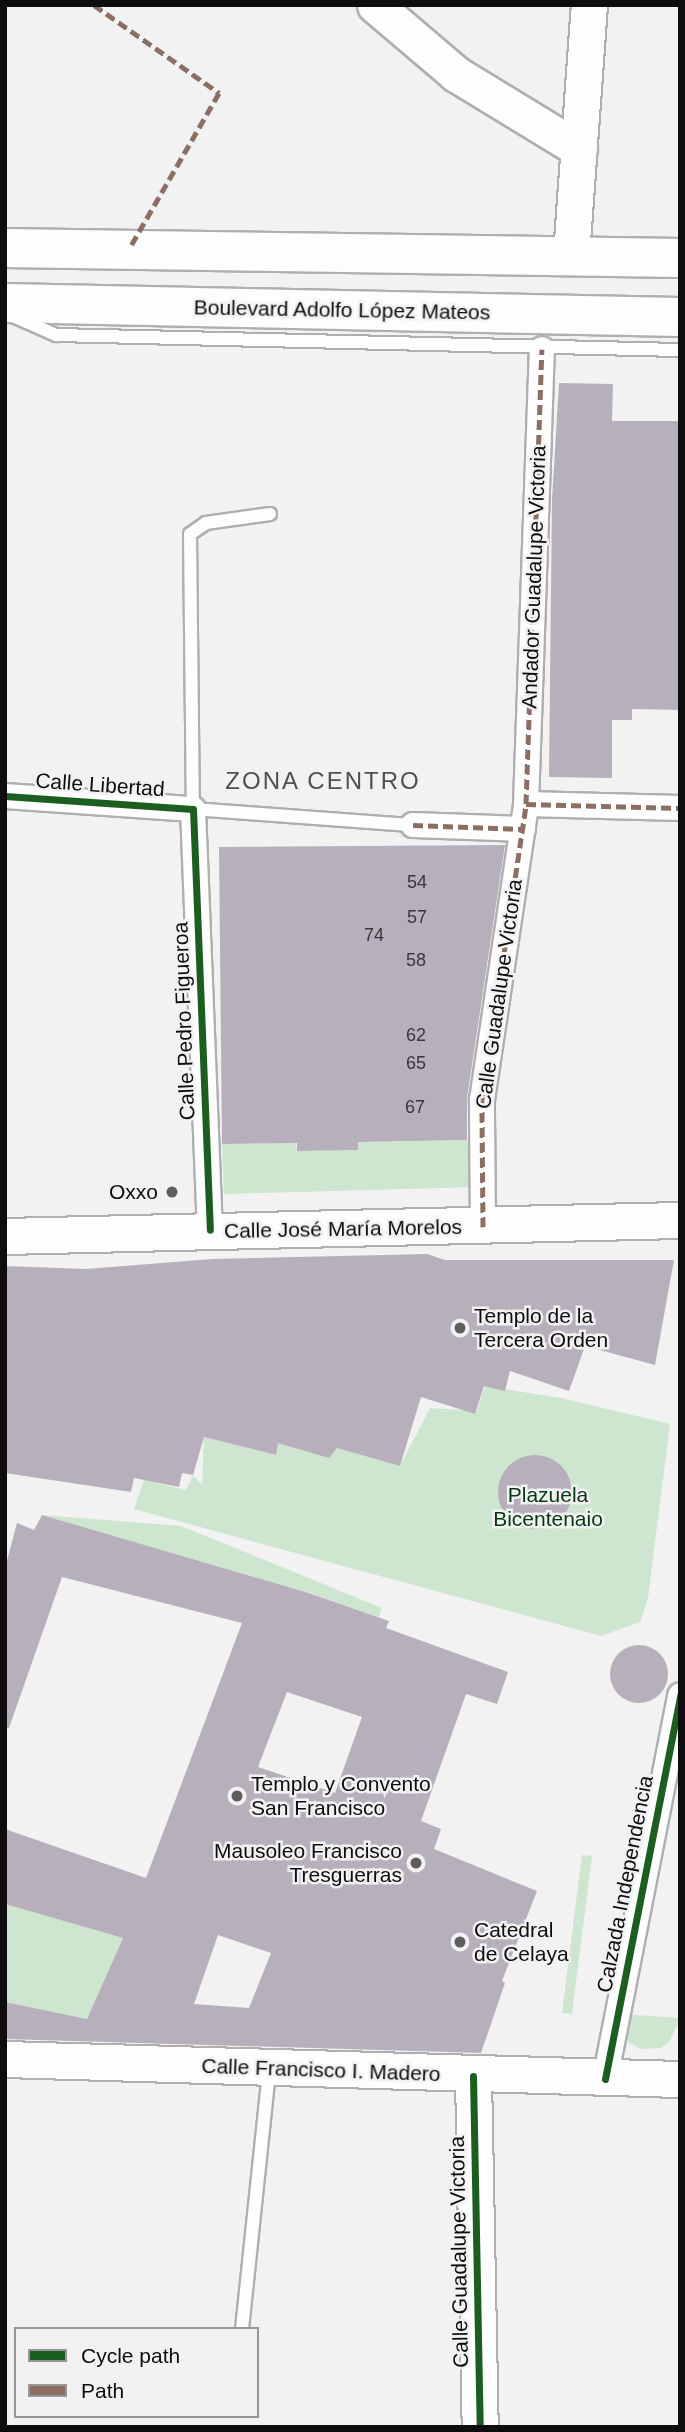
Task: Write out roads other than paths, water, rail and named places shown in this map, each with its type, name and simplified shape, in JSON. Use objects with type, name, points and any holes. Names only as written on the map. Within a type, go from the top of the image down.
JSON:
[{"type":"main road","points":[[375,5],[456,74],[579,149]]},
{"type":"main road","points":[[571,255],[589,5]]},
{"type":"main road","points":[[5,248],[680,258]]},
{"type":"main road","name":"Boulevard Adolfo López Mateos","points":[[5,303],[680,317]]},
{"type":"main road","name":"Calle José María Morelos","points":[[5,1237],[680,1220]]},
{"type":"main road","name":"Calle Francisco I. Madero","points":[[5,2059],[473,2076],[680,2079]]},
{"type":"main road","name":"Calle Guadalupe Victoria","points":[[473,2076],[480,2427]]},
{"type":"street","name":"Andador Guadalupe Victoria","points":[[526,804],[542,349]]},
{"type":"street","name":"Calle Libertad","points":[[5,796],[193,809]]},
{"type":"street","points":[[526,804],[680,808]]},
{"type":"street","name":"Calle Guadalupe Victoria","points":[[483,1227],[482,1100],[526,804]]},
{"type":"street","name":"Calle Pedro Figueroa","points":[[193,809],[209,1230]]},
{"type":"street","points":[[413,825],[523,829]]},
{"type":"street","name":"Calzada Independencia","points":[[605,2079],[680,1695]]},
{"type":"lane","points":[[5,312],[56,335],[542,349],[680,349]]},
{"type":"lane","points":[[193,809],[190,534],[206,523],[270,514]]},
{"type":"lane","name":"Calle Libertad","points":[[193,809],[413,825]]},
{"type":"lane","points":[[243,2327],[269,2067]]},
{"type":"place","name":"Oxxo","points":[[172,1192]]},
{"type":"place","name":"Templo de la Tercera Orden","points":[[460,1328]]},
{"type":"place","name":"Templo y Convento San Francisco","points":[[237,1796]]},
{"type":"place","name":"Mausoleo Francisco Tresguerras","points":[[416,1863]]},
{"type":"place","name":"Catedral de Celaya","points":[[460,1942]]},
{"type":"district","name":"ZONA CENTRO","points":[[323,781]]},
{"type":"park label","name":"Plazuela Bicentenaio","points":[[548,1507]]}]
